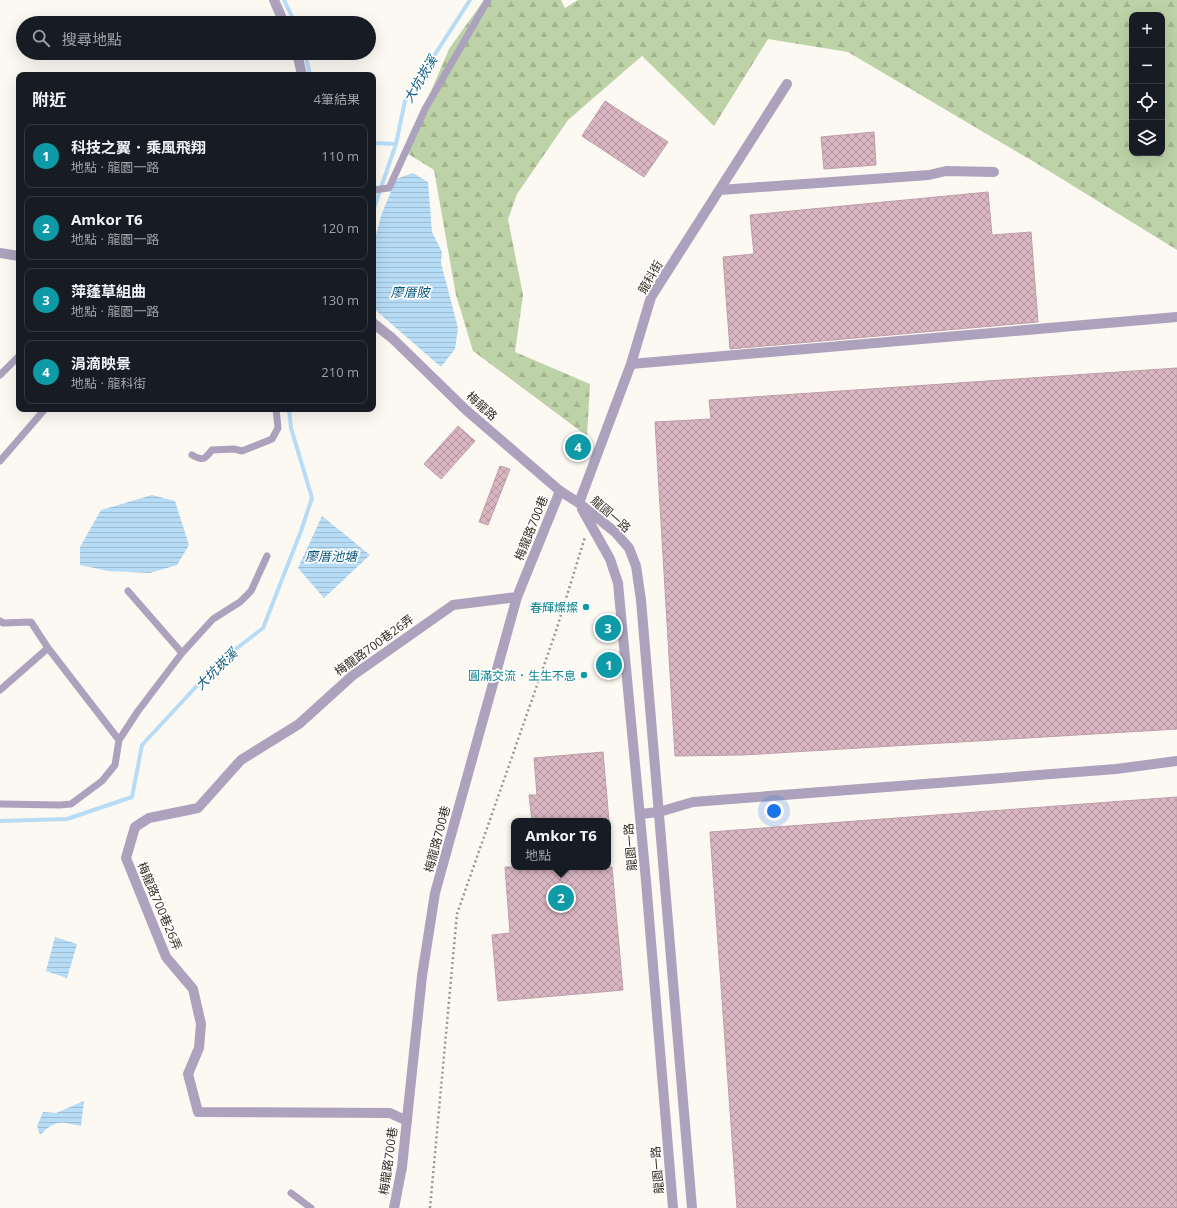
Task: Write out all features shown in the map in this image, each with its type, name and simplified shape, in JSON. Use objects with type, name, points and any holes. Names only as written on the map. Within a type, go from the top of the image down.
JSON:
[{"type":"street","points":[[274,0],[281,16]]},
{"type":"street","points":[[299,60],[301,72]]},
{"type":"street","name":"龍科街","points":[[579,504],[631,364],[651,298],[787,84]]},
{"type":"street","points":[[720,190],[929,175],[946,171],[994,172]]},
{"type":"street","points":[[0,253],[16,256]]},
{"type":"street","points":[[631,364],[1177,317]]},
{"type":"street","name":"梅龍路","points":[[376,325],[392,338],[466,410],[560,491],[579,504]]},
{"type":"street","name":"梅龍路700巷","points":[[394,1208],[402,1167],[422,976],[435,893],[517,597],[560,491]]},
{"type":"street","name":"龍園一路","points":[[579,504],[610,559],[618,583],[640,814],[673,1208]]},
{"type":"street","name":"龍園一路","points":[[579,504],[615,532],[629,548],[636,566],[641,600],[692,1208]]},
{"type":"street","name":"梅龍路700巷26弄","points":[[407,1120],[390,1113],[198,1112],[188,1074],[199,1048],[201,1024],[193,989],[166,957],[126,858],[135,827],[149,818],[198,808],[241,760],[299,724],[352,676],[453,605],[517,597]]},
{"type":"street","points":[[640,814],[659,812],[693,802],[1116,769],[1177,761]]},
{"type":"lane","points":[[376,190],[389,188],[425,109],[488,0]]},
{"type":"lane","points":[[0,375],[16,359]]},
{"type":"lane","points":[[0,461],[42,412]]},
{"type":"lane","points":[[192,455],[200,459],[205,458],[212,450],[234,449],[242,451],[272,439],[278,428],[276,412]]},
{"type":"lane","points":[[0,804],[71,804],[102,781],[115,765],[119,740],[138,710],[182,653],[213,619],[240,602],[252,591],[267,556]]},
{"type":"lane","points":[[128,591],[182,653]]},
{"type":"lane","points":[[0,621],[3,623],[31,622],[48,648],[119,740]]},
{"type":"lane","points":[[0,690],[48,648]]},
{"type":"lane","points":[[292,1193],[311,1208]]},
{"type":"path","points":[[430,1208],[458,914],[556,631],[590,522]]},
{"type":"green space","points":[[484,0],[561,0],[565,8],[578,0],[1177,0],[1177,250],[1041,166],[848,52],[768,39],[714,126],[642,56],[568,120],[517,194],[508,219],[523,295],[515,352],[590,384],[587,436],[473,351],[456,295],[434,170],[405,152],[449,49]]},
{"type":"water","name":"廖厝陂","points":[[413,173],[428,182],[432,232],[442,252],[441,263],[458,328],[455,349],[441,367],[376,311],[376,235],[381,216],[396,179]]},
{"type":"water","points":[[152,495],[175,501],[189,545],[177,565],[150,573],[108,571],[80,565],[80,547],[101,510]]},
{"type":"water","name":"廖厝池塘","points":[[322,516],[370,555],[324,598],[298,568]]},
{"type":"water","points":[[55,937],[77,944],[67,978],[46,971]]},
{"type":"water","points":[[84,1101],[81,1126],[68,1123],[59,1123],[51,1126],[40,1135],[37,1126],[43,1112],[56,1113]]},
{"type":"building","points":[[605,101],[668,142],[644,177],[582,136]]},
{"type":"building","points":[[874,132],[876,165],[824,169],[821,137]]},
{"type":"building","points":[[988,192],[992,235],[1031,232],[1038,322],[730,349],[723,257],[754,254],[750,215]]},
{"type":"building","points":[[1177,368],[1177,729],[743,755],[675,756],[655,422],[711,419],[709,400]]},
{"type":"building","points":[[458,426],[475,441],[441,479],[424,464]]},
{"type":"building","points":[[500,466],[510,469],[488,525],[479,522]]},
{"type":"building","points":[[603,752],[609,818],[532,818],[529,795],[537,795],[534,758]]},
{"type":"building","points":[[1177,797],[1177,1208],[737,1208],[710,832]]},
{"type":"building","points":[[505,867],[511,867],[511,870],[611,870],[612,867],[623,990],[498,1001],[492,935],[510,933]]},
{"type":"waterway","points":[[284,0],[292,16]]},
{"type":"waterway","name":"大坑崁溪","points":[[376,202],[396,144],[405,101],[470,0]]},
{"type":"waterway","points":[[307,60],[309,72]]},
{"type":"waterway","points":[[376,143],[396,144]]},
{"type":"waterway","name":"大坑崁溪","points":[[0,821],[67,819],[132,797],[142,745],[219,662],[263,628],[301,531],[312,498],[291,428],[289,412]]},
{"type":"place","name":"涓滴映景","points":[[578,447]]},
{"type":"place","name":"春輝燦燦","points":[[586,607]]},
{"type":"place","name":"萍蓬草組曲","points":[[608,628]]},
{"type":"place","name":"科技之翼．乘風飛翔","points":[[609,665]]},
{"type":"place","name":"圓滿交流．生生不息","points":[[584,675]]},
{"type":"place","name":"Amkor T6","points":[[561,898]]}]
